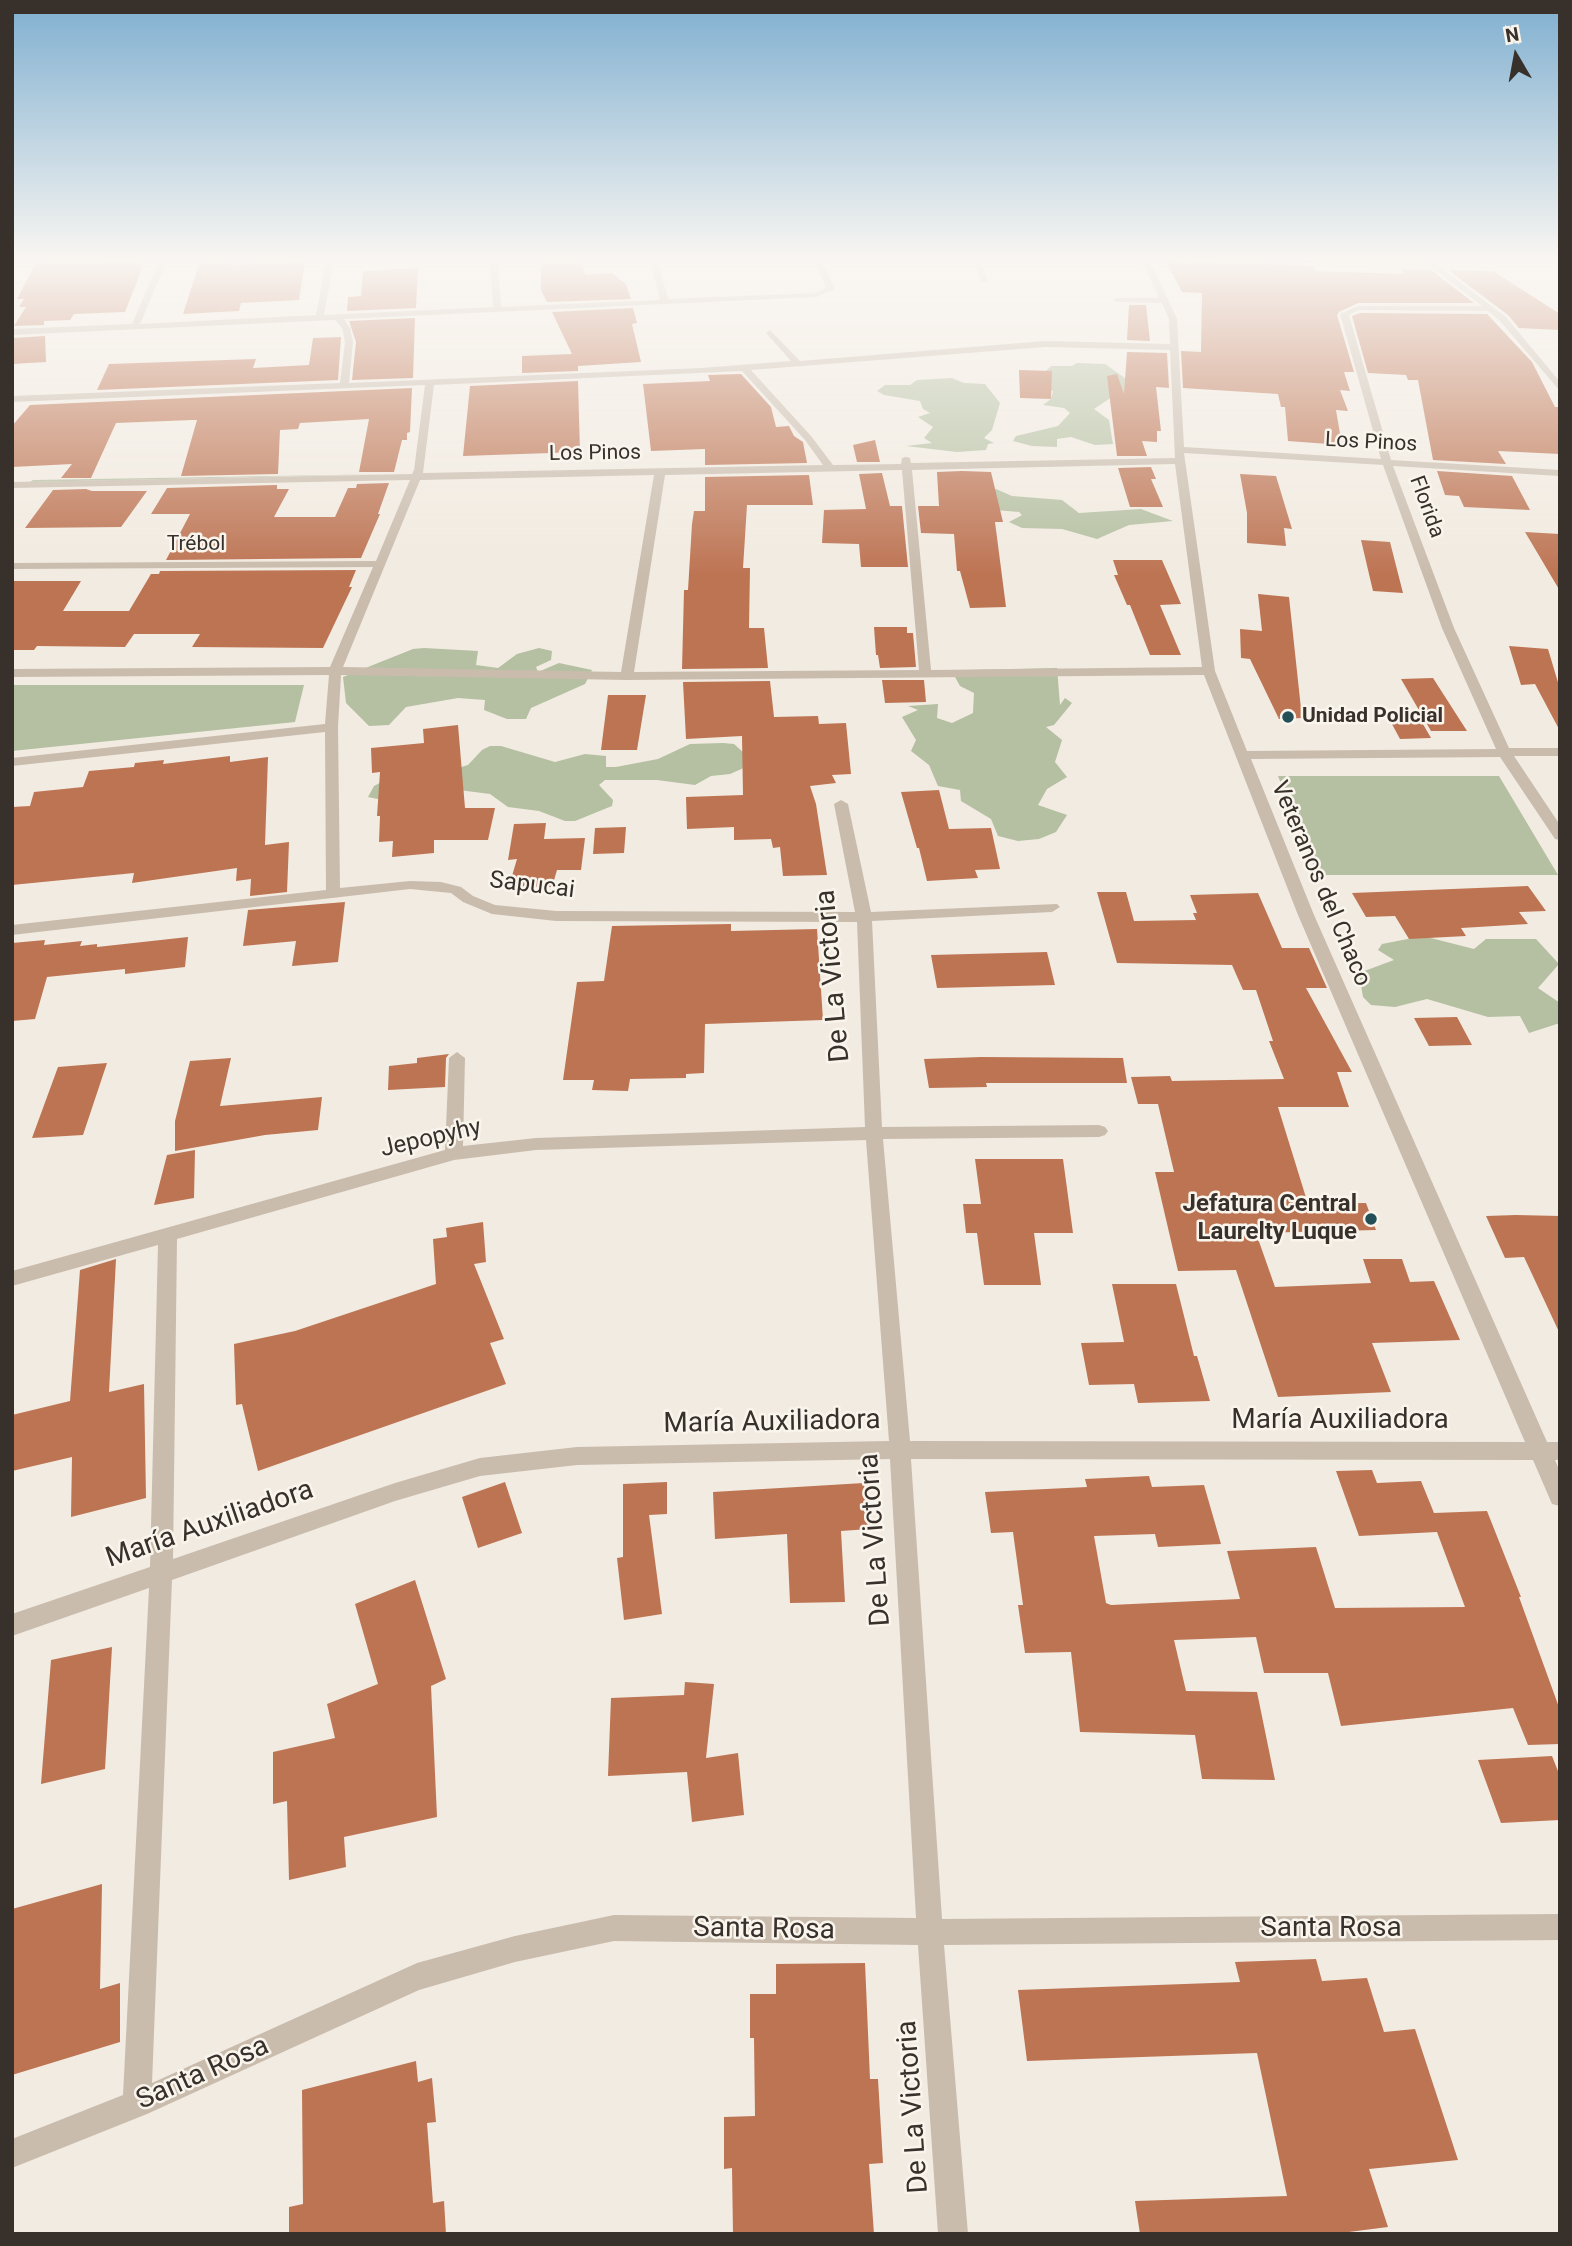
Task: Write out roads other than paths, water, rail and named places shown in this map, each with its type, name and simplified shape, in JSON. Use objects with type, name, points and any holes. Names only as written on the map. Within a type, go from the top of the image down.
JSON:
[{"type":"street","points":[[344,387],[346,366]]},
{"type":"street","points":[[12,399],[344,387],[779,366]]},
{"type":"street","name":"Veteranos del Chaco","points":[[1176,366],[1179,455],[1209,671],[1312,927],[1550,1451],[1560,1497]]},
{"type":"street","name":"Florida","points":[[1359,366],[1387,463],[1448,628],[1504,752],[1560,836]]},
{"type":"street","points":[[1542,366],[1560,388]]},
{"type":"street","points":[[745,369],[808,438],[827,465]]},
{"type":"street","points":[[333,894],[331,727],[335,671],[417,473],[430,383]]},
{"type":"street","name":"Los Pinos","points":[[13,481],[417,473],[660,472],[1179,455],[1560,473]]},
{"type":"street","points":[[906,463],[925,673]]},
{"type":"street","points":[[417,473],[827,465]]},
{"type":"street","points":[[627,676],[660,472]]},
{"type":"street","name":"Trébol","points":[[12,566],[380,564]]},
{"type":"street","points":[[12,673],[335,671],[627,676],[1209,671]]},
{"type":"street","points":[[12,762],[331,727]]},
{"type":"street","points":[[1242,755],[1560,752]]},
{"type":"street","name":"De La Victoria","points":[[841,804],[864,918],[874,1133],[900,1450],[930,1932],[953,2234]]},
{"type":"street","name":"Sapucai","points":[[12,930],[410,885],[441,886],[456,890],[468,899],[492,909],[556,916],[864,918],[1052,907]]},
{"type":"street","points":[[454,1154],[457,1058]]},
{"type":"street","name":"Jepopyhy","points":[[12,1279],[454,1154],[536,1144],[874,1133],[1098,1131]]},
{"type":"street","points":[[137,2104],[161,1574],[168,1234]]},
{"type":"street","name":"María Auxiliadora","points":[[12,1625],[395,1492],[480,1468],[577,1456],[900,1450],[1550,1451]]},
{"type":"street","name":"Santa Rosa","points":[[12,2154],[137,2104],[417,1977],[514,1949],[614,1928],[930,1932],[1560,1927]]},
{"type":"place","name":"Unidad Policial","points":[[1288,717]]},
{"type":"place","name":"Jefatura Central Laurelty Luque","points":[[1371,1219]]}]
